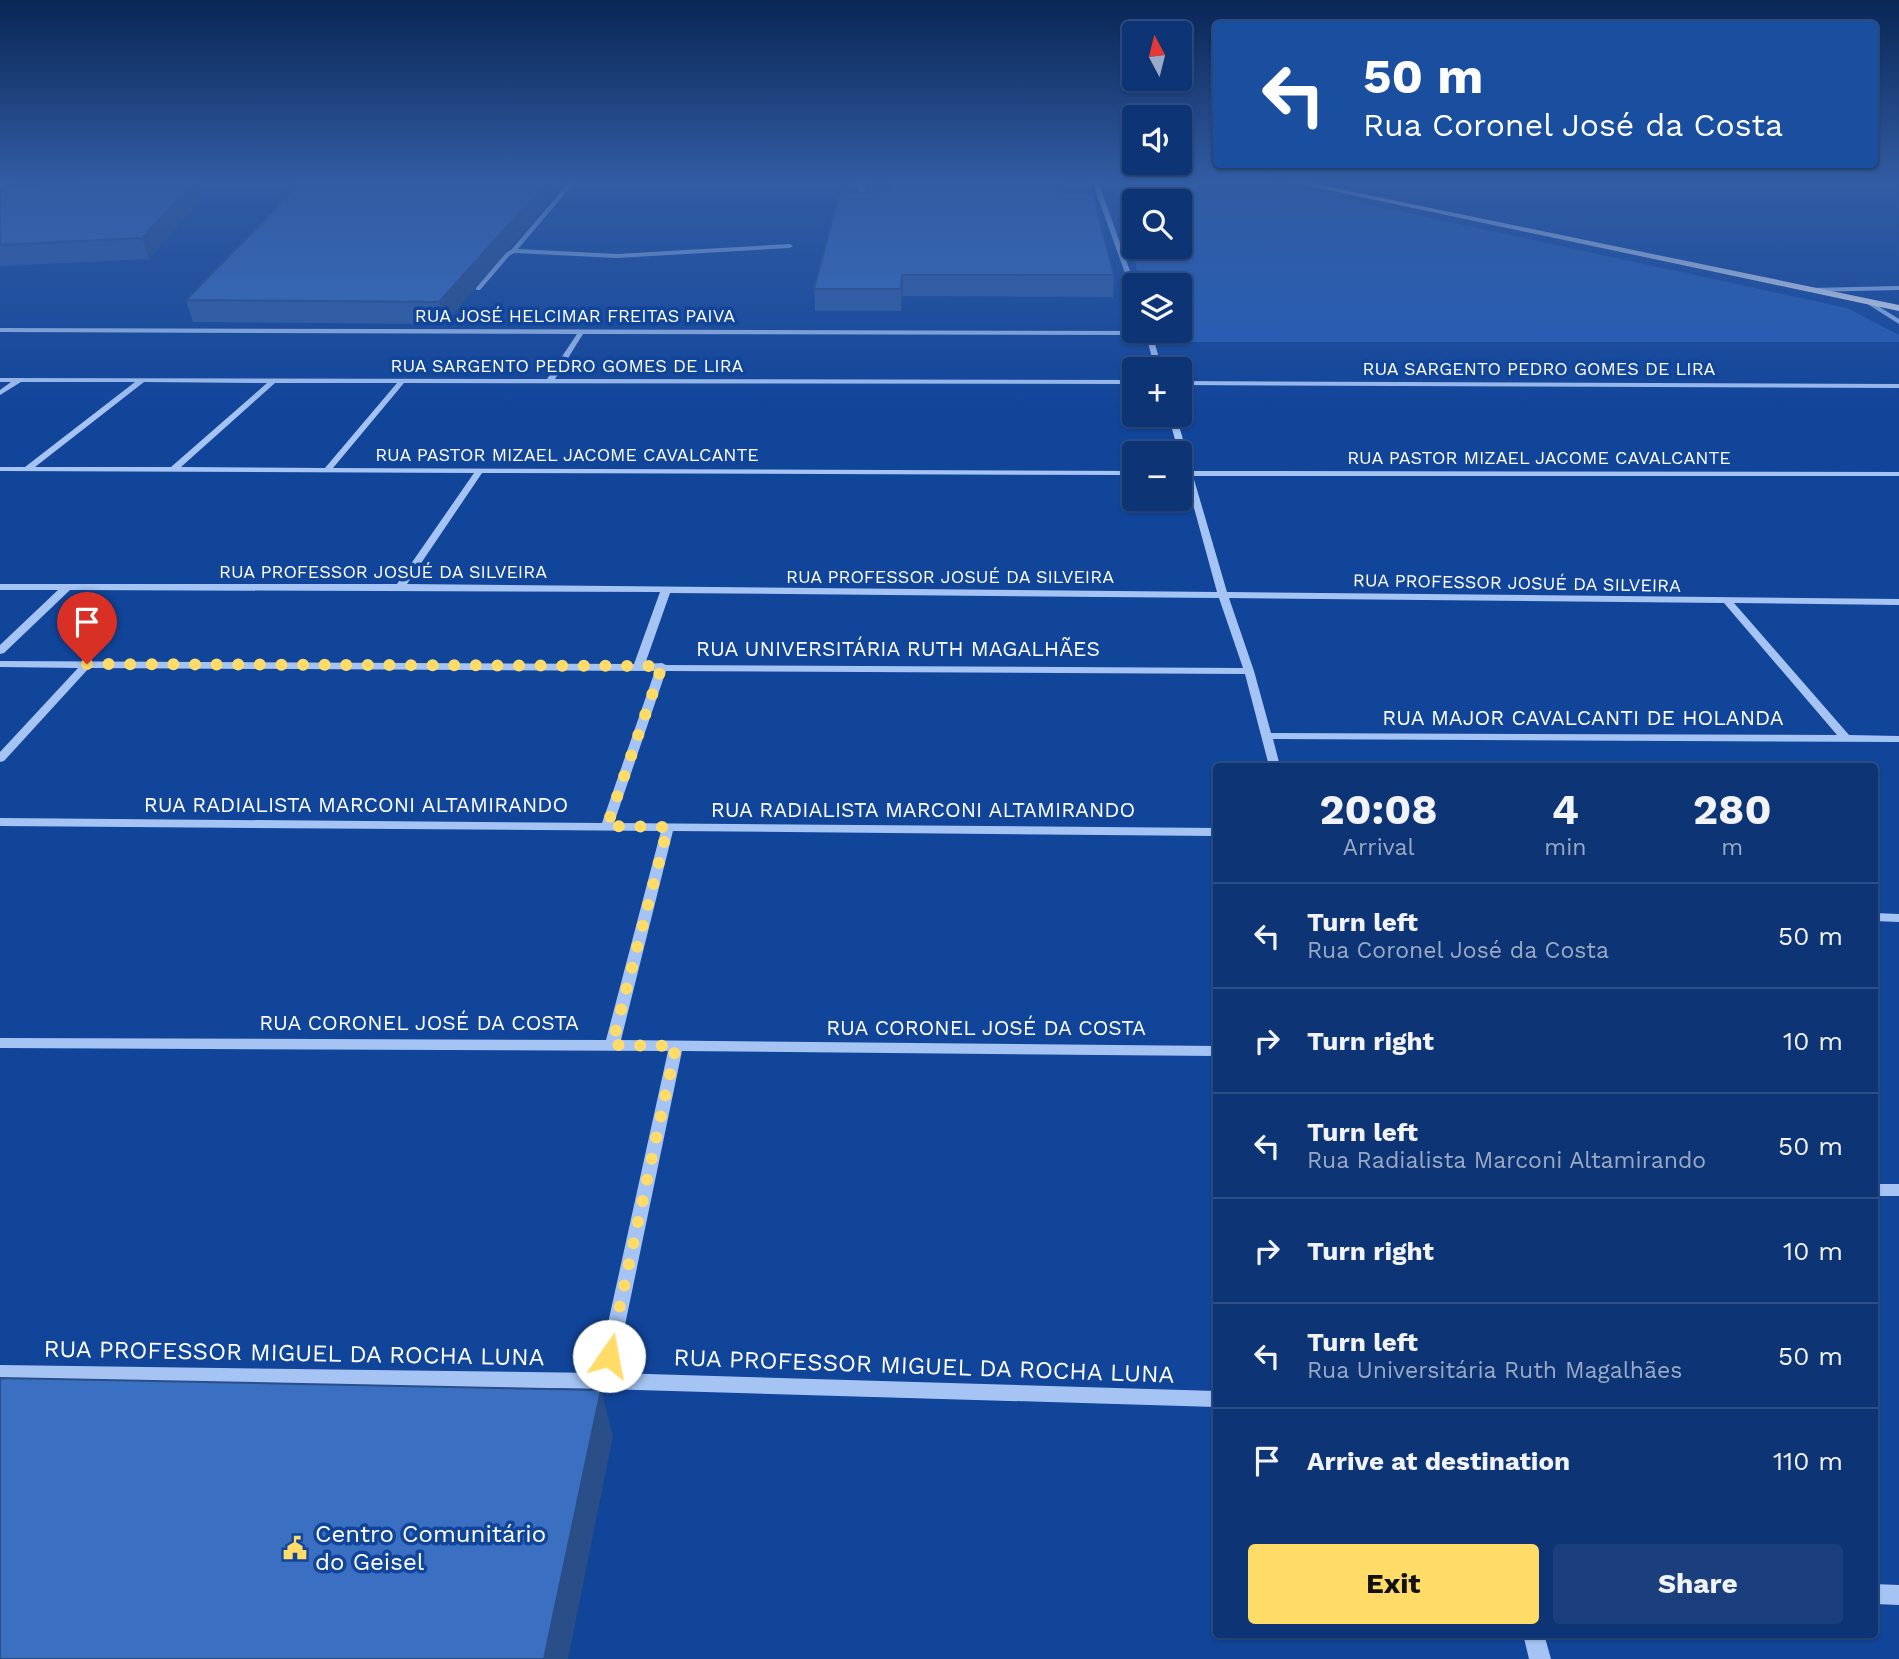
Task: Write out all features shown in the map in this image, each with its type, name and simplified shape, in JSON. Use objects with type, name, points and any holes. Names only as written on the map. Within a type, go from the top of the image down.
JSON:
[{"type":"main road","points":[[1659,258],[1899,308]]},
{"type":"street","points":[[478,289],[507,258]]},
{"type":"street","points":[[1809,290],[1899,288]]},
{"type":"street","points":[[1868,302],[1899,322]]},
{"type":"street","name":"RUA JOSÉ HELCIMAR FREITAS PAIVA","points":[[0,330],[1122,332]]},
{"type":"street","points":[[549,382],[581,332]]},
{"type":"street","name":"RUA SARGENTO PEDRO GOMES DE LIRA","points":[[0,380],[1122,382]]},
{"type":"street","points":[[0,393],[19,380]]},
{"type":"street","points":[[27,468],[143,380]]},
{"type":"street","points":[[173,470],[274,380]]},
{"type":"street","points":[[327,470],[402,381]]},
{"type":"street","name":"RUA SARGENTO PEDRO GOMES DE LIRA","points":[[1192,383],[1899,386]]},
{"type":"street","name":"RUA PASTOR MIZAEL JACOME CAVALCANTE","points":[[0,469],[1122,473]]},
{"type":"street","points":[[400,587],[480,470]]},
{"type":"street","name":"RUA PASTOR MIZAEL JACOME CAVALCANTE","points":[[1192,473],[1899,474]]},
{"type":"street","points":[[1192,495],[1249,671],[1273,763]]},
{"type":"street","name":"RUA PROFESSOR JOSUÉ DA SILVEIRA","points":[[0,587],[400,587],[1899,602]]},
{"type":"street","points":[[0,651],[67,587]]},
{"type":"street","points":[[639,666],[666,590]]},
{"type":"street","points":[[1728,602],[1845,738]]},
{"type":"street","name":"RUA UNIVERSITÁRIA RUTH MAGALHÃES","points":[[0,664],[1249,671]]},
{"type":"street","points":[[0,759],[87,664]]},
{"type":"street","points":[[607,826],[662,666]]},
{"type":"street","name":"RUA MAJOR CAVALCANTI DE HOLANDA","points":[[1266,736],[1899,739]]},
{"type":"street","name":"RUA RADIALISTA MARCONI ALTAMIRANDO","points":[[0,821],[1213,832]]},
{"type":"street","points":[[612,1045],[668,827]]},
{"type":"street","points":[[1878,917],[1899,918]]},
{"type":"street","name":"RUA CORONEL JOSÉ DA COSTA","points":[[0,1043],[1213,1051]]},
{"type":"street","points":[[604,1381],[676,1046]]},
{"type":"street","points":[[1878,1190],[1899,1190]]},
{"type":"street","name":"RUA PROFESSOR MIGUEL DA ROCHA LUNA","points":[[0,1373],[604,1381],[1213,1399]]},
{"type":"street","points":[[1878,1594],[1899,1595]]},
{"type":"street","points":[[1533,1638],[1540,1659]]},
{"type":"shaded area","points":[[1618,258],[1847,308],[1899,335],[1899,342],[1192,342],[1192,273],[1137,273],[1134,259]]},
{"type":"building","points":[[227,258],[478,258],[439,302],[186,300]]},
{"type":"building","points":[[822,258],[1110,258],[1114,275],[902,275],[901,289],[814,289]]},
{"type":"building","name":"Centro Comunitário do Geisel","points":[[0,1378],[601,1390],[544,1659],[0,1659]]},
{"type":"place","name":"Centro Comunitário do Geisel","points":[[295,1548]]},
{"type":"route","points":[[87,664],[662,666],[607,826],[668,827],[612,1045],[676,1046],[609,1356]]}]
